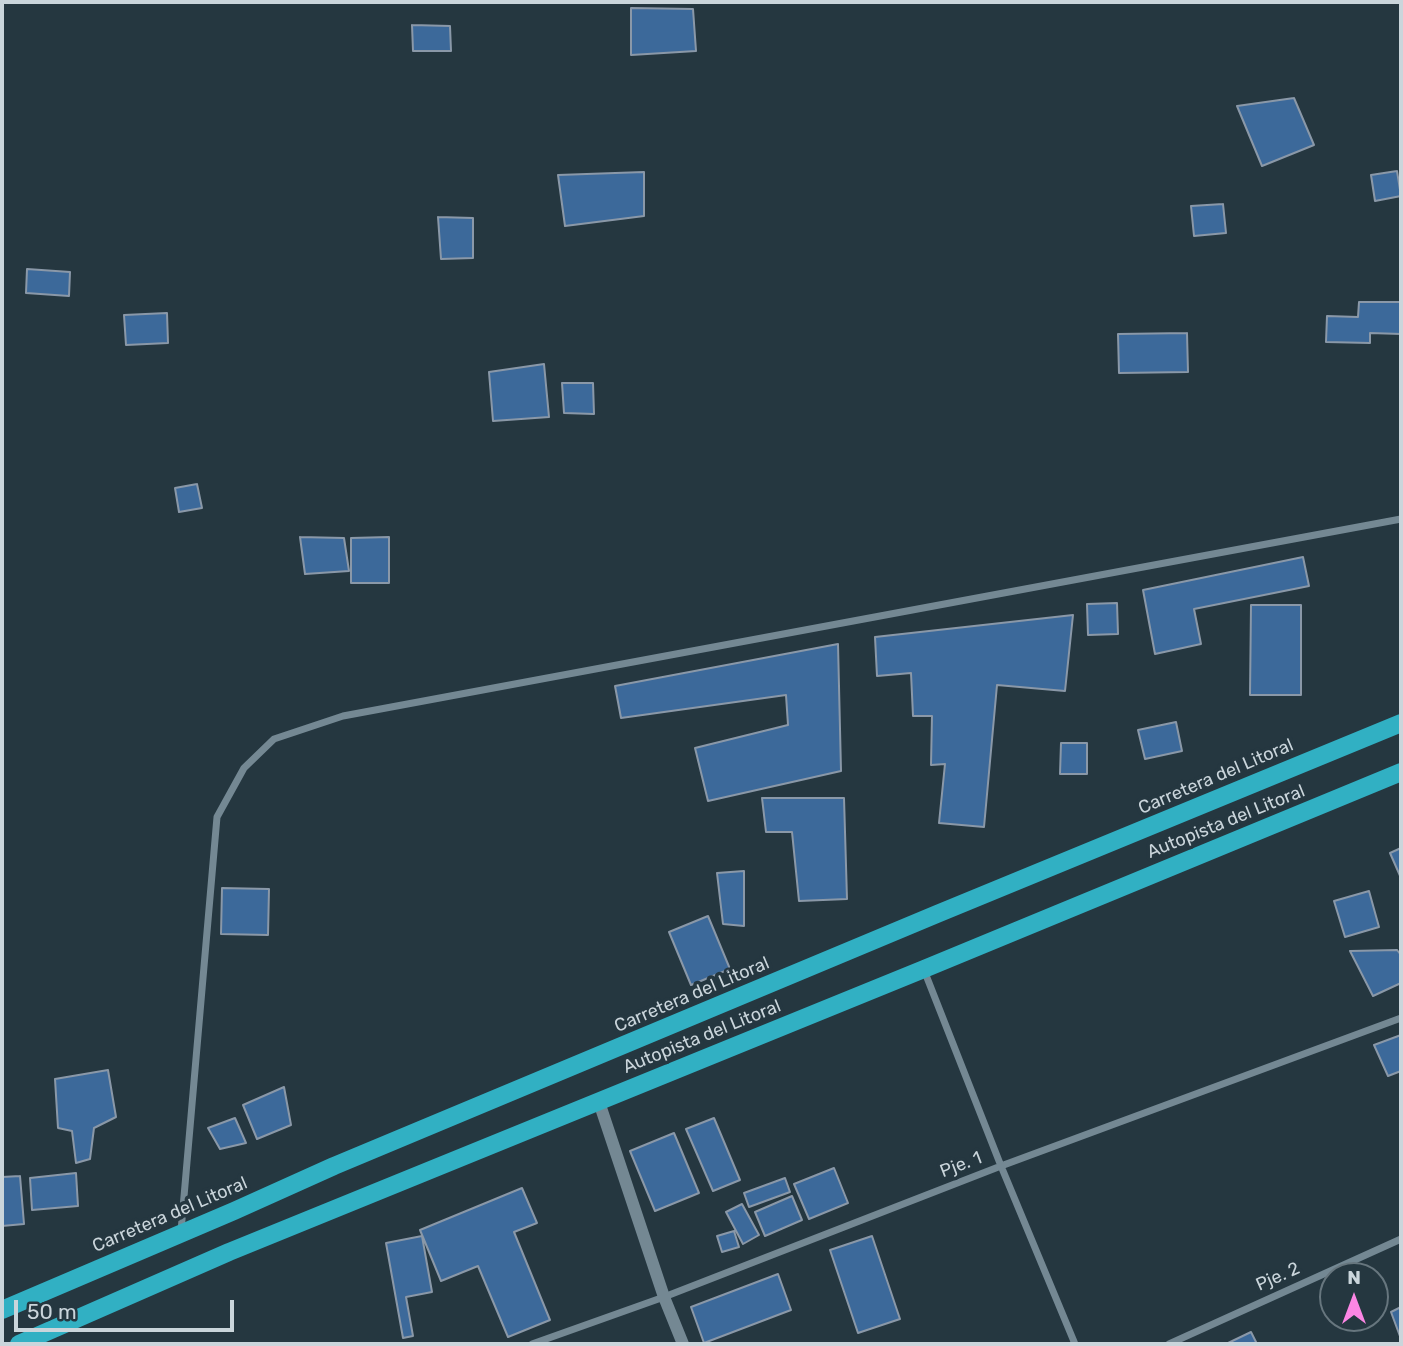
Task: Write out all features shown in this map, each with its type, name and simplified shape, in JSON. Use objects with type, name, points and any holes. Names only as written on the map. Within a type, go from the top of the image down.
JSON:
[{"type":"main road","name":"Carretera del Litoral","points":[[2,1310],[334,1166],[1401,723]]},
{"type":"main road","name":"Autopista del Litoral","points":[[19,1344],[229,1252],[1401,772]]},
{"type":"street","points":[[181,1233],[217,817],[244,768],[274,739],[343,716],[1401,519]]},
{"type":"street","points":[[924,969],[1001,1166],[1075,1344]]},
{"type":"street","name":"Pje. 1","points":[[533,1344],[1401,1018]]},
{"type":"street","points":[[599,1102],[664,1297],[683,1344]]},
{"type":"street","name":"Pje. 2","points":[[1168,1344],[1401,1239]]},
{"type":"building","points":[[631,8],[693,9],[696,51],[631,55]]},
{"type":"building","points":[[412,25],[450,26],[451,51],[413,51]]},
{"type":"building","points":[[1294,98],[1314,145],[1262,166],[1237,106]]},
{"type":"building","points":[[1397,171],[1401,196],[1375,201],[1371,175]]},
{"type":"building","points":[[644,172],[644,216],[565,226],[558,175]]},
{"type":"building","points":[[1223,204],[1226,233],[1194,236],[1191,206]]},
{"type":"building","points":[[438,217],[473,218],[473,258],[441,259]]},
{"type":"building","points":[[27,269],[70,272],[69,296],[26,293]]},
{"type":"building","points":[[1359,302],[1401,302],[1401,334],[1370,333],[1370,343],[1326,342],[1327,316],[1358,317]]},
{"type":"building","points":[[167,313],[168,343],[126,345],[124,315]]},
{"type":"building","points":[[1187,333],[1188,372],[1119,373],[1118,334]]},
{"type":"building","points":[[544,364],[549,417],[493,421],[489,372]]},
{"type":"building","points":[[562,383],[593,383],[594,414],[564,413]]},
{"type":"building","points":[[197,484],[202,508],[179,512],[175,488]]},
{"type":"building","points":[[300,537],[344,538],[349,571],[305,574]]},
{"type":"building","points":[[389,537],[389,583],[351,583],[351,538]]},
{"type":"building","points":[[1303,557],[1309,586],[1194,609],[1201,644],[1155,654],[1143,590]]},
{"type":"building","points":[[1117,603],[1118,634],[1088,635],[1087,604]]},
{"type":"building","points":[[1251,605],[1301,605],[1301,695],[1250,695]]},
{"type":"building","points":[[1073,615],[1065,691],[997,685],[984,827],[939,823],[945,764],[931,765],[932,716],[913,716],[911,673],[877,676],[875,637]]},
{"type":"building","points":[[838,644],[841,771],[708,801],[695,748],[788,725],[786,695],[621,718],[615,686]]},
{"type":"building","points":[[1176,722],[1182,751],[1145,759],[1138,730]]},
{"type":"building","points":[[1061,743],[1087,743],[1087,774],[1060,774]]},
{"type":"building","points":[[762,798],[844,798],[847,899],[799,901],[792,832],[766,832]]},
{"type":"building","points":[[1401,848],[1401,878],[1390,853]]},
{"type":"building","points":[[744,871],[744,926],[723,924],[717,873]]},
{"type":"building","points":[[222,888],[269,889],[268,935],[221,934]]},
{"type":"building","points":[[1369,891],[1379,927],[1345,937],[1334,901]]},
{"type":"building","points":[[708,916],[730,969],[691,985],[669,932]]},
{"type":"building","points":[[1397,950],[1401,955],[1401,983],[1373,996],[1350,951]]},
{"type":"building","points":[[1401,1035],[1401,1071],[1388,1076],[1374,1045]]},
{"type":"building","points":[[108,1070],[116,1117],[94,1128],[90,1159],[76,1163],[72,1131],[58,1128],[55,1079]]},
{"type":"building","points":[[284,1087],[291,1125],[257,1139],[243,1105]]},
{"type":"building","points":[[235,1118],[246,1143],[220,1149],[208,1128]]},
{"type":"building","points":[[714,1118],[740,1180],[713,1191],[686,1129]]},
{"type":"building","points":[[674,1133],[699,1193],[655,1211],[630,1151]]},
{"type":"building","points":[[834,1168],[848,1203],[809,1219],[794,1184]]},
{"type":"building","points":[[76,1173],[78,1206],[32,1210],[30,1178]]},
{"type":"building","points":[[20,1176],[24,1224],[2,1226],[2,1177]]},
{"type":"building","points":[[785,1178],[790,1192],[749,1207],[744,1193]]},
{"type":"building","points":[[522,1188],[537,1223],[514,1232],[550,1320],[508,1337],[478,1266],[441,1281],[420,1230]]},
{"type":"building","points":[[792,1196],[802,1220],[765,1236],[755,1212]]},
{"type":"building","points":[[742,1204],[759,1235],[743,1244],[726,1212]]},
{"type":"building","points":[[734,1231],[739,1247],[722,1252],[717,1236]]},
{"type":"building","points":[[422,1236],[432,1292],[406,1297],[413,1336],[403,1338],[386,1243]]},
{"type":"building","points":[[872,1236],[900,1319],[858,1333],[830,1250]]},
{"type":"building","points":[[778,1274],[791,1310],[704,1343],[691,1307]]},
{"type":"building","points":[[1401,1307],[1401,1339],[1391,1312]]},
{"type":"building","points":[[1251,1332],[1257,1344],[1226,1344]]}]
